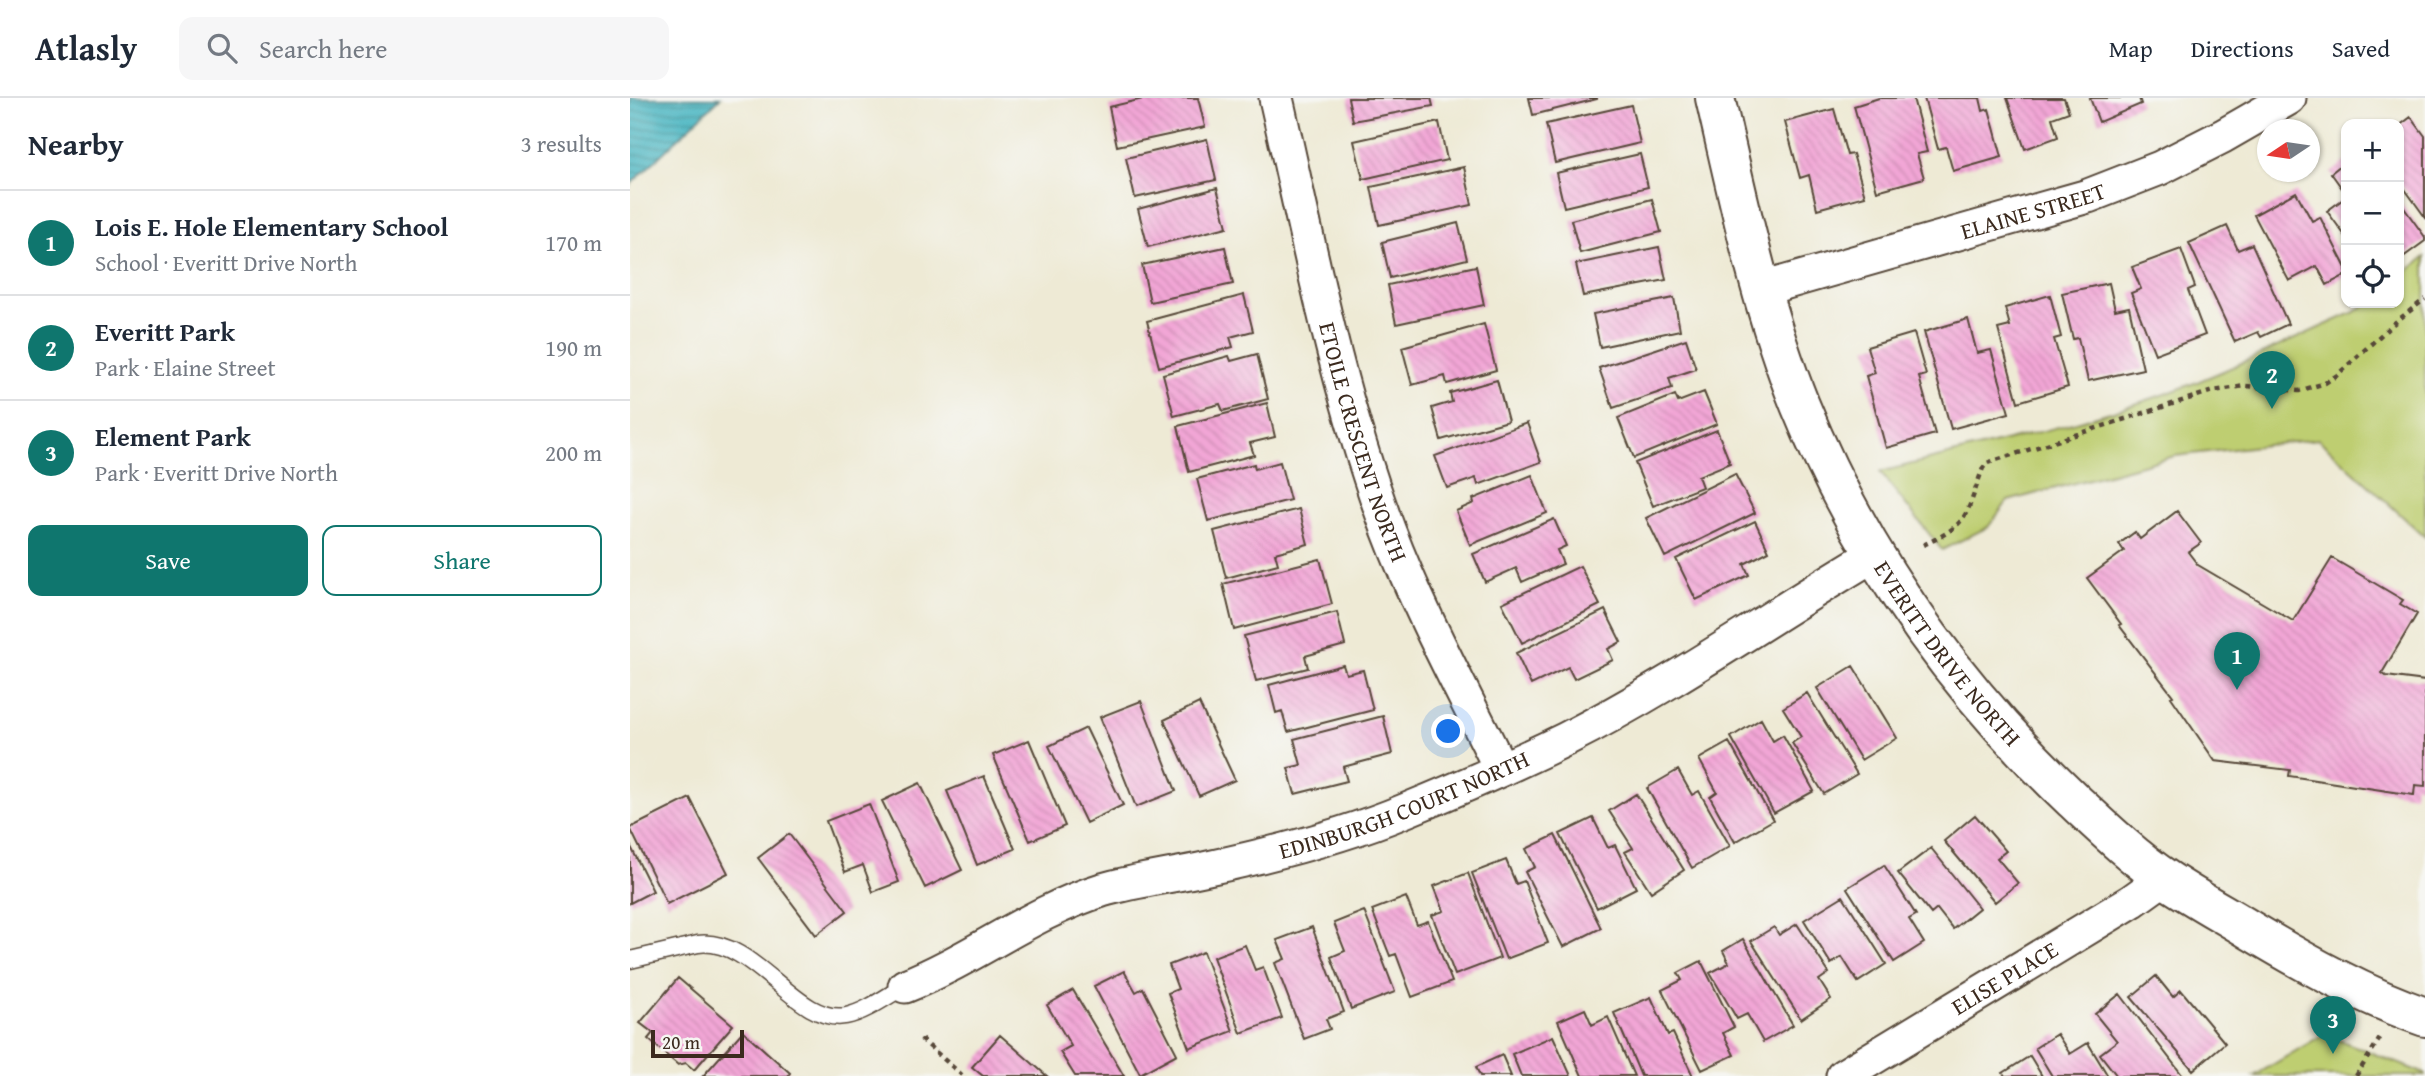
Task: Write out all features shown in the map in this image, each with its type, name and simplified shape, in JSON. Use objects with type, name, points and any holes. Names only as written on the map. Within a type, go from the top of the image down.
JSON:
[{"type":"street","name":"ETOILE CRESCENT NORTH","points":[[1276,98],[1338,369],[1370,478],[1420,605],[1501,769]]},
{"type":"street","name":"EVERITT DRIVE NORTH","points":[[1715,98],[1762,289],[1784,364],[1813,435],[1836,484],[1875,554],[1917,622],[1976,699],[2051,779],[2090,816],[2164,878],[2290,955],[2396,1007],[2425,1017]]},
{"type":"street","name":"ELAINE STREET","points":[[1762,289],[2088,196],[2170,163],[2289,98]]},
{"type":"street","name":"EDINBURGH COURT NORTH","points":[[905,986],[953,965],[1027,921],[1078,898],[1130,883],[1256,856],[1356,828],[1402,812],[1501,769],[1567,738],[1639,698],[1875,554]]},
{"type":"street","name":"ELISE PLACE","points":[[1843,1076],[2132,901],[2164,878]]},
{"type":"lane","points":[[630,960],[710,942],[723,945],[802,1001],[831,1016],[855,1014],[905,986]]},
{"type":"path","points":[[1923,545],[1947,534],[1961,523],[1987,463],[2213,391],[2245,386],[2299,391],[2311,389],[2336,376],[2425,299]]},
{"type":"path","points":[[2356,1076],[2383,1032]]},
{"type":"path","points":[[920,1039],[963,1076]]},
{"type":"green space","points":[[2425,257],[2425,537],[2318,439],[2175,456],[2008,501],[1988,527],[1942,550],[1880,472],[2040,432],[2158,396],[2217,374],[2361,308],[2404,308],[2404,274]]},
{"type":"green space","points":[[2324,1034],[2425,1074],[2425,1076],[2254,1076]]},
{"type":"water","points":[[630,98],[720,98],[630,185]]},
{"type":"building","points":[[1147,98],[1198,98],[1205,127],[1117,146],[1109,107]]},
{"type":"building","points":[[1348,98],[1431,98],[1433,106],[1353,121]]},
{"type":"building","points":[[1529,98],[1597,98],[1597,99],[1533,115]]},
{"type":"building","points":[[1879,98],[1913,98],[1927,152],[1917,154],[1924,178],[1877,191],[1854,106]]},
{"type":"building","points":[[1924,98],[1980,98],[1983,111],[1989,109],[2002,157],[1953,171],[1946,147],[1938,149]]},
{"type":"building","points":[[2007,98],[2064,98],[2069,112],[2052,118],[2058,137],[2025,149]]},
{"type":"building","points":[[2090,98],[2139,98],[2141,104],[2099,122]]},
{"type":"building","points":[[1631,105],[1640,143],[1555,163],[1546,124]]},
{"type":"building","points":[[1834,109],[1847,155],[1853,154],[1865,196],[1817,209],[1809,175],[1800,178],[1785,122]]},
{"type":"building","points":[[2411,117],[2425,136],[2425,217],[2404,188],[2404,122]]},
{"type":"building","points":[[1439,122],[1447,160],[1363,179],[1354,141]]},
{"type":"building","points":[[1207,139],[1216,180],[1135,198],[1126,158]]},
{"type":"building","points":[[1640,154],[1648,187],[1564,207],[1556,173]]},
{"type":"building","points":[[2341,165],[2341,187],[2331,173]]},
{"type":"building","points":[[1464,167],[1472,205],[1379,225],[1371,187]]},
{"type":"building","points":[[1217,188],[1227,227],[1148,247],[1138,209]]},
{"type":"building","points":[[2296,192],[2312,221],[2320,217],[2341,258],[2341,278],[2327,285],[2317,266],[2289,281],[2254,215]]},
{"type":"building","points":[[1652,199],[1661,232],[1580,253],[1571,220]]},
{"type":"building","points":[[2341,201],[2341,230],[2327,211]]},
{"type":"building","points":[[2404,208],[2425,237],[2425,241],[2404,256]]},
{"type":"building","points":[[1458,223],[1467,259],[1390,278],[1382,242]]},
{"type":"building","points":[[2227,226],[2238,250],[2252,244],[2288,324],[2261,337],[2258,332],[2235,342],[2189,243]]},
{"type":"building","points":[[1225,247],[1233,284],[1150,302],[1142,265]]},
{"type":"building","points":[[1659,247],[1666,280],[1583,296],[1576,264]]},
{"type":"building","points":[[2181,249],[2195,287],[2188,290],[2205,335],[2155,354],[2131,293],[2141,289],[2132,267]]},
{"type":"building","points":[[1476,266],[1484,305],[1396,324],[1388,285]]},
{"type":"building","points":[[2109,283],[2115,310],[2129,307],[2143,369],[2088,381],[2078,338],[2073,339],[2062,293]]},
{"type":"building","points":[[1244,295],[1253,331],[1230,337],[1233,347],[1159,367],[1147,321]]},
{"type":"building","points":[[2050,295],[2061,337],[2054,339],[2068,387],[2018,402],[1998,329],[2010,326],[2005,308]]},
{"type":"building","points":[[1674,298],[1680,330],[1600,347],[1593,314]]},
{"type":"building","points":[[1968,319],[1977,353],[1991,350],[2009,413],[1951,429],[1924,332]]},
{"type":"building","points":[[1484,324],[1496,370],[1447,384],[1445,376],[1412,385],[1402,347]]},
{"type":"building","points":[[1914,333],[1926,375],[1919,377],[1935,434],[1886,448],[1866,376],[1875,373],[1867,347]]},
{"type":"building","points":[[1686,339],[1696,369],[1669,378],[1672,388],[1613,408],[1599,368]]},
{"type":"building","points":[[1257,354],[1268,399],[1223,411],[1220,404],[1174,416],[1163,374],[1229,356],[1231,361]]},
{"type":"building","points":[[1497,380],[1508,421],[1441,440],[1432,408],[1452,402],[1450,393]]},
{"type":"building","points":[[1704,392],[1717,424],[1634,458],[1618,418],[1675,395],[1678,402]]},
{"type":"building","points":[[1267,403],[1275,437],[1250,443],[1254,455],[1189,472],[1178,426]]},
{"type":"building","points":[[1527,423],[1541,462],[1478,485],[1476,478],[1447,488],[1435,456]]},
{"type":"building","points":[[1717,430],[1730,463],[1698,476],[1702,487],[1653,506],[1635,463]]},
{"type":"building","points":[[1280,462],[1290,500],[1208,521],[1197,479],[1254,464],[1255,469]]},
{"type":"building","points":[[1735,474],[1755,513],[1665,557],[1646,518]]},
{"type":"building","points":[[1532,475],[1547,513],[1470,545],[1456,511],[1474,503],[1473,499]]},
{"type":"building","points":[[1299,509],[1308,544],[1275,553],[1278,564],[1226,578],[1214,531]]},
{"type":"building","points":[[2177,511],[2201,543],[2188,552],[2198,565],[2293,621],[2332,558],[2403,600],[2400,604],[2417,614],[2382,673],[2386,676],[2425,681],[2425,786],[2415,785],[2414,795],[2289,776],[2290,770],[2215,761],[2171,697],[2173,696],[2087,578],[2124,551],[2119,544],[2135,532],[2140,539]]},
{"type":"building","points":[[1554,519],[1566,546],[1557,550],[1563,564],[1522,582],[1516,568],[1485,582],[1473,554]]},
{"type":"building","points":[[1755,521],[1769,551],[1744,564],[1749,575],[1696,600],[1676,559]]},
{"type":"building","points":[[1320,559],[1332,604],[1234,630],[1223,584]]},
{"type":"building","points":[[1580,566],[1600,605],[1522,643],[1502,603]]},
{"type":"building","points":[[1605,610],[1621,642],[1608,649],[1613,660],[1574,679],[1568,667],[1531,685],[1516,653]]},
{"type":"building","points":[[1337,612],[1345,645],[1305,656],[1308,668],[1256,681],[1244,636]]},
{"type":"building","points":[[1343,665],[1346,674],[1363,670],[1373,710],[1288,732],[1282,711],[1276,713],[1269,685]]},
{"type":"building","points":[[1853,666],[1897,738],[1861,760],[1817,688]]},
{"type":"building","points":[[1807,693],[1857,774],[1824,794],[1792,743],[1801,737],[1783,708]]},
{"type":"building","points":[[1141,701],[1176,791],[1136,807],[1100,717]]},
{"type":"building","points":[[1199,703],[1235,780],[1199,796],[1164,720]]},
{"type":"building","points":[[1383,716],[1392,754],[1343,767],[1347,781],[1295,794],[1288,768],[1301,765],[1294,739]]},
{"type":"building","points":[[1761,719],[1773,741],[1783,735],[1814,791],[1774,813],[1731,737]]},
{"type":"building","points":[[1086,728],[1123,805],[1086,823],[1049,746]]},
{"type":"building","points":[[1029,740],[1065,826],[1030,841],[993,755]]},
{"type":"building","points":[[1729,742],[1773,820],[1735,842],[1710,797],[1717,792],[1699,759]]},
{"type":"building","points":[[1678,770],[1692,795],[1699,791],[1730,846],[1692,868],[1647,788]]},
{"type":"building","points":[[984,776],[1015,849],[977,865],[947,791]]},
{"type":"building","points":[[920,783],[962,870],[925,888],[882,801]]},
{"type":"building","points":[[1636,794],[1684,870],[1651,892],[1625,852],[1633,848],[1609,811]]},
{"type":"building","points":[[690,798],[728,873],[667,904],[630,828]]},
{"type":"building","points":[[869,804],[899,882],[873,892],[863,865],[845,872],[826,821]]},
{"type":"building","points":[[1975,815],[2006,851],[1997,858],[2018,883],[1995,902],[1944,841]]},
{"type":"building","points":[[1593,818],[1608,848],[1615,845],[1636,888],[1597,908],[1560,834]]},
{"type":"building","points":[[789,834],[847,911],[816,935],[758,858]]},
{"type":"building","points":[[1555,835],[1601,928],[1563,947],[1525,872],[1535,867],[1526,849]]},
{"type":"building","points":[[630,845],[653,891],[630,903]]},
{"type":"building","points":[[1931,848],[1979,908],[1953,929],[1937,909],[1931,914],[1898,873]]},
{"type":"building","points":[[1506,860],[1516,884],[1524,881],[1548,943],[1506,959],[1472,873]]},
{"type":"building","points":[[1884,865],[1916,915],[1909,919],[1924,943],[1894,962],[1847,888]]},
{"type":"building","points":[[1468,873],[1500,958],[1455,975],[1432,915],[1444,911],[1434,886]]},
{"type":"building","points":[[1843,896],[1886,964],[1858,982],[1842,957],[1831,964],[1804,920]]},
{"type":"building","points":[[1406,897],[1417,925],[1428,921],[1452,982],[1412,997],[1396,954],[1390,956],[1372,910]]},
{"type":"building","points":[[1364,911],[1395,992],[1351,1009],[1331,957],[1345,951],[1334,923]]},
{"type":"building","points":[[1797,924],[1829,973],[1819,980],[1831,999],[1801,1019],[1751,941],[1774,927],[1779,935]]},
{"type":"building","points":[[1312,927],[1344,1012],[1326,1019],[1330,1029],[1304,1039],[1275,963],[1285,959],[1277,940]]},
{"type":"building","points":[[1743,939],[1793,1025],[1763,1042],[1747,1014],[1737,1019],[1710,973],[1729,963],[1723,951]]},
{"type":"building","points":[[1245,945],[1255,970],[1263,967],[1282,1018],[1241,1033],[1213,957]]},
{"type":"building","points":[[1203,952],[1233,1031],[1189,1048],[1168,993],[1178,989],[1169,965]]},
{"type":"building","points":[[1701,961],[1734,1027],[1723,1033],[1734,1055],[1702,1070],[1662,990],[1682,980],[1678,973]]},
{"type":"building","points":[[1124,971],[1136,992],[1143,988],[1177,1054],[1140,1074],[1094,986]]},
{"type":"building","points":[[2156,976],[2173,997],[2181,990],[2225,1043],[2193,1070],[2131,997]]},
{"type":"building","points":[[678,978],[733,1025],[694,1070],[686,1063],[678,1065],[648,1039],[653,1033],[640,1023]]},
{"type":"building","points":[[1073,990],[1124,1076],[1075,1076],[1060,1052],[1071,1046],[1047,1005]]},
{"type":"building","points":[[2120,994],[2183,1076],[2117,1076],[2100,1054],[2117,1041],[2095,1014]]},
{"type":"building","points":[[1651,997],[1668,1035],[1673,1033],[1693,1076],[1641,1076],[1614,1013]]},
{"type":"building","points":[[1585,1009],[1592,1025],[1608,1017],[1634,1076],[1582,1076],[1558,1021]]},
{"type":"building","points":[[743,1031],[790,1073],[788,1076],[703,1076]]},
{"type":"building","points":[[2057,1034],[2070,1054],[2088,1043],[2108,1076],[2052,1076],[2035,1048]]},
{"type":"building","points":[[1000,1035],[1047,1076],[983,1076],[972,1067]]},
{"type":"building","points":[[1553,1036],[1571,1076],[1521,1076],[1512,1054]]},
{"type":"building","points":[[1502,1055],[1511,1076],[1480,1076],[1476,1067]]},
{"type":"building","points":[[2030,1056],[2042,1076],[2005,1076],[2003,1073]]},
{"type":"place","name":"Everitt Park","points":[[2272,409]]},
{"type":"place","name":"Lois E. Hole Elementary School","points":[[2237,690]]},
{"type":"place","name":"Element Park","points":[[2333,1054]]}]
